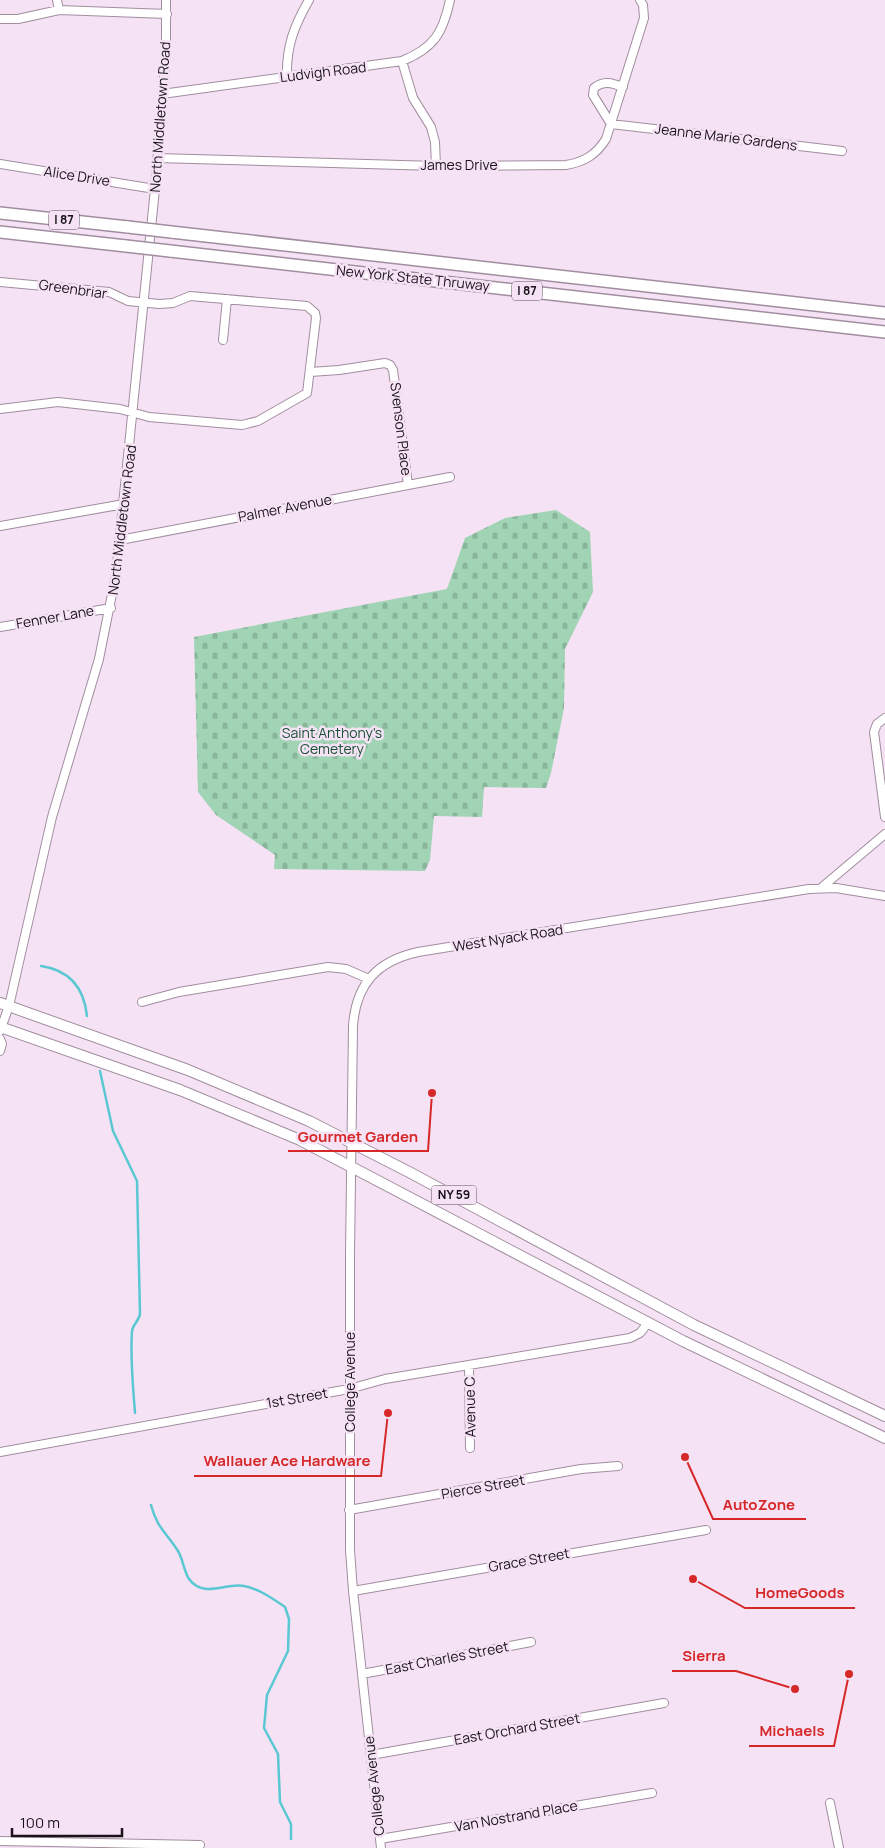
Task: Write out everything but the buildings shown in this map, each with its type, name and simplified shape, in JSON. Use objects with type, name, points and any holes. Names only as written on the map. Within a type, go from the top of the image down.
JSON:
[{"type":"highway","name":"New York State Thruway","points":[[0,213],[885,312]]},
{"type":"highway","name":"New York State Thruway","points":[[0,232],[885,332]]},
{"type":"main road","name":"NY 59","points":[[4,1005],[213,1080],[285,1110],[352,1142],[694,1325],[885,1416]]},
{"type":"main road","name":"NY 59","points":[[1,1029],[222,1106],[284,1132],[719,1360],[885,1438]]},
{"type":"street","points":[[58,0],[59,10]]},
{"type":"street","name":"North Middletown Road","points":[[1,1029],[4,1005],[52,817],[100,659],[111,608],[145,303],[162,94],[167,14],[166,0]]},
{"type":"street","points":[[287,77],[286,56],[290,38],[309,0]]},
{"type":"street","name":"Ludvigh Road","points":[[162,94],[402,61],[424,50],[434,42],[441,30],[450,0]]},
{"type":"street","name":"James Drive","points":[[157,158],[436,166],[566,165],[578,163],[600,149],[611,124],[644,18],[643,5],[640,0]]},
{"type":"street","points":[[0,19],[18,19],[59,10],[167,14]]},
{"type":"street","points":[[402,61],[413,98],[431,127],[435,142],[436,166]]},
{"type":"street","points":[[611,124],[593,95],[594,88],[600,83],[608,82],[623,87]]},
{"type":"street","name":"Jeanne Marie Gardens","points":[[611,124],[842,151]]},
{"type":"street","name":"Alice Drive","points":[[0,164],[155,188]]},
{"type":"street","name":"Greenbriar","points":[[0,282],[109,292],[128,301],[145,303],[166,304],[190,296],[307,306],[312,309],[316,318],[310,372]]},
{"type":"street","points":[[223,340],[227,299]]},
{"type":"street","name":"Svenson Place","points":[[310,372],[385,363],[390,365],[393,370],[408,485]]},
{"type":"street","points":[[0,409],[58,402],[120,409],[134,414],[158,418],[248,424],[303,396],[309,387],[310,372]]},
{"type":"street","name":"Palmer Avenue","points":[[120,540],[450,477]]},
{"type":"street","points":[[0,526],[124,504]]},
{"type":"street","name":"Fenner Lane","points":[[0,627],[111,608]]},
{"type":"street","points":[[885,718],[877,724],[874,732],[885,817]]},
{"type":"street","points":[[821,888],[885,834]]},
{"type":"street","name":"West Nyack Road","points":[[369,978],[390,961],[418,952],[821,888],[885,896]]},
{"type":"street","points":[[142,1002],[179,992],[328,967],[346,969],[369,978]]},
{"type":"street","name":"College Avenue","points":[[369,978],[360,991],[355,1008],[351,1166],[349,1510],[353,1591],[381,1848]]},
{"type":"street","points":[[0,1039],[2,1044],[0,1051]]},
{"type":"street","name":"1st Street","points":[[0,1452],[349,1388],[385,1379],[630,1338],[640,1333],[648,1323]]},
{"type":"street","name":"Avenue C","points":[[469,1366],[470,1448]]},
{"type":"street","name":"Pierce Street","points":[[349,1510],[581,1470],[618,1466]]},
{"type":"street","name":"Grace Street","points":[[353,1591],[706,1530]]},
{"type":"street","name":"East Charles Street","points":[[362,1674],[531,1642]]},
{"type":"street","name":"East Orchard Street","points":[[371,1755],[664,1703]]},
{"type":"street","name":"Van Nostrand Place","points":[[380,1839],[652,1793]]},
{"type":"street","points":[[830,1803],[839,1848]]},
{"type":"street","points":[[0,1841],[41,1846],[200,1845]]},
{"type":"green space","name":"Saint Anthony's Cemetery","points":[[556,510],[590,532],[593,592],[565,649],[564,708],[551,773],[546,788],[484,787],[482,817],[434,816],[430,860],[425,871],[274,869],[275,855],[216,815],[198,792],[194,637],[447,589],[465,538],[505,518]]},
{"type":"waterway","points":[[41,966],[60,972],[73,982],[79,989],[87,1016]]},
{"type":"waterway","points":[[100,1071],[113,1131],[137,1181],[140,1314],[132,1331],[131,1351],[135,1413]]},
{"type":"waterway","points":[[151,1505],[159,1525],[180,1554],[187,1576],[195,1585],[208,1589],[237,1585],[250,1587],[285,1607],[289,1619],[288,1651],[267,1695],[264,1728],[278,1754],[280,1802],[291,1824],[291,1839]]},
{"type":"place","name":"Gourmet Garden","points":[[432,1093]]},
{"type":"place","name":"Wallauer Ace Hardware","points":[[388,1413]]},
{"type":"place","name":"AutoZone","points":[[685,1457]]},
{"type":"place","name":"HomeGoods","points":[[693,1579]]},
{"type":"place","name":"Michaels","points":[[849,1674]]},
{"type":"place","name":"Sierra","points":[[795,1689]]}]
